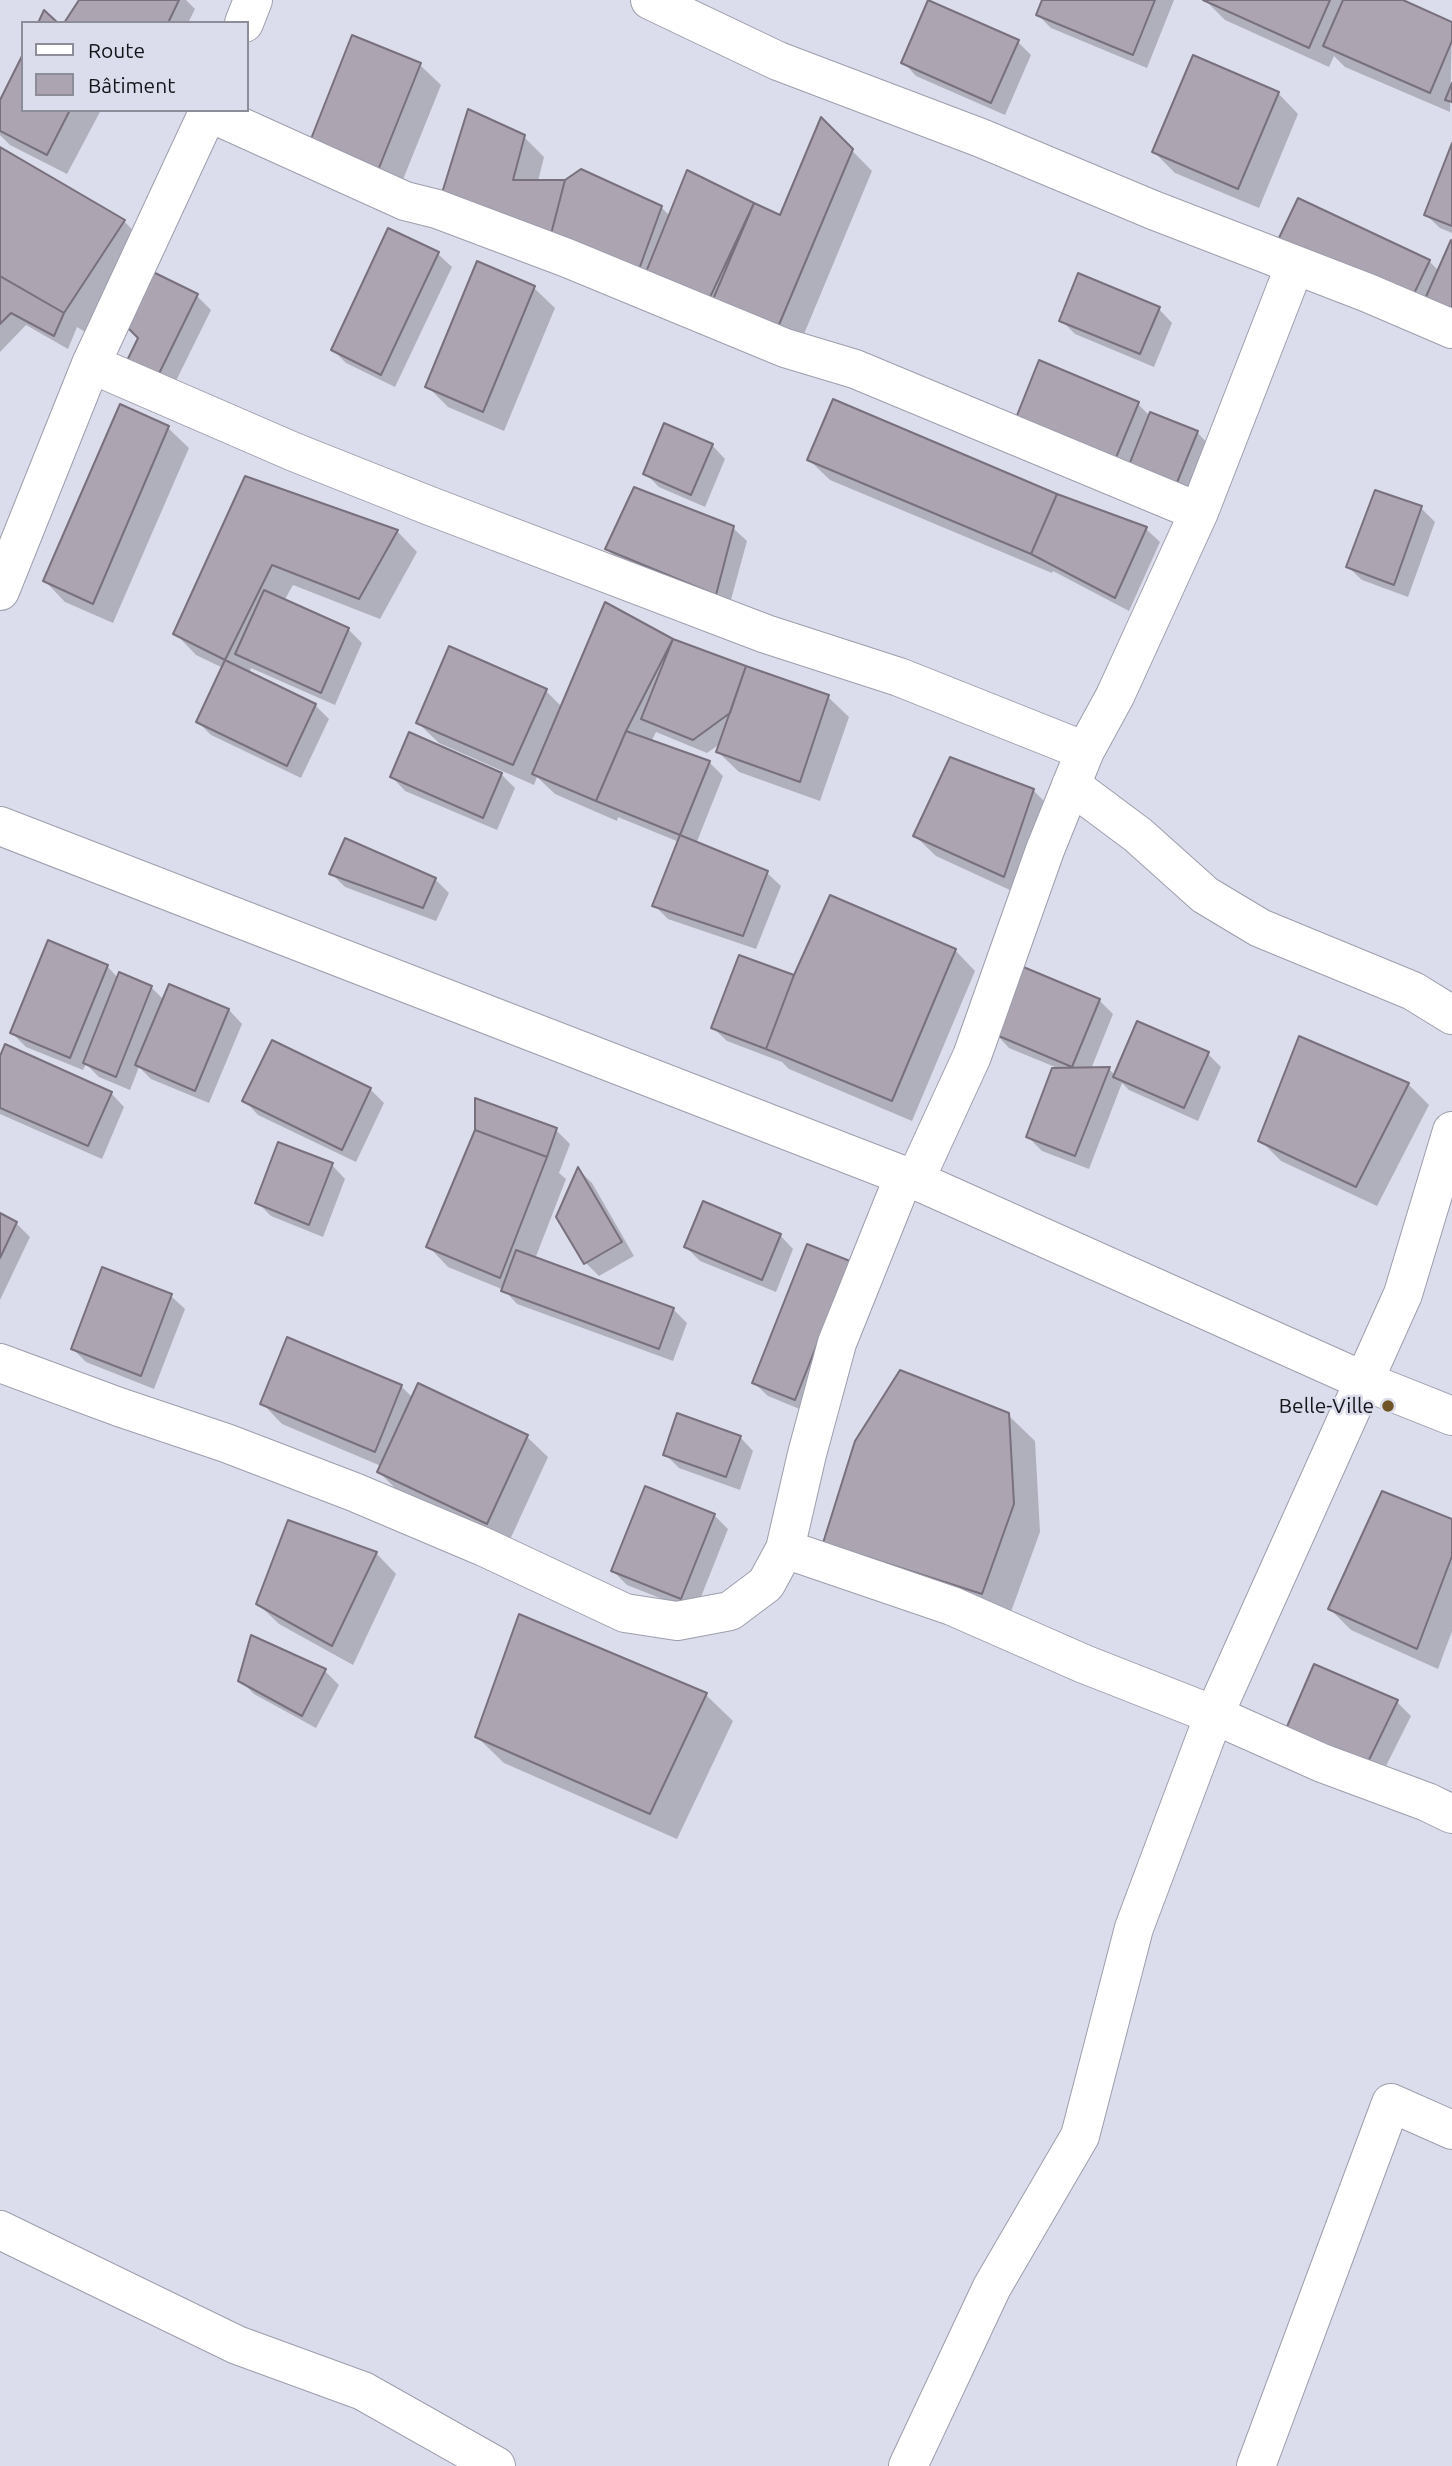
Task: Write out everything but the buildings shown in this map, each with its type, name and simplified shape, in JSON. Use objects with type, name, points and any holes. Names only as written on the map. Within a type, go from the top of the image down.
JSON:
[{"type":"street","points":[[245,21],[253,0]]},
{"type":"street","points":[[650,0],[778,61],[981,138],[1452,330]]},
{"type":"street","points":[[0,591],[91,364],[208,112]]},
{"type":"street","points":[[210,112],[405,201],[437,209],[567,258],[785,348],[855,369],[1199,512]]},
{"type":"street","points":[[0,1363],[119,1408],[226,1443],[354,1492],[484,1547],[625,1613],[677,1621],[730,1611],[766,1584],[785,1549],[837,1343],[909,1178],[972,1056],[1045,850],[1078,768],[1115,696],[1199,512],[1295,265]]},
{"type":"street","points":[[91,364],[294,452],[430,506],[766,634],[899,677],[1078,768],[1138,835],[1216,902],[1260,928],[1413,991],[1452,1015]]},
{"type":"street","points":[[0,826],[909,1178],[1364,1381],[1452,1416]]},
{"type":"street","points":[[908,2466],[992,2287],[1080,2136],[1133,1928],[1214,1716],[1403,1294],[1452,1131]]},
{"type":"street","points":[[785,1549],[952,1606],[1084,1664],[1452,1814]]},
{"type":"street","points":[[1256,2466],[1391,2103],[1452,2130]]},
{"type":"street","points":[[0,2230],[237,2345],[363,2391],[476,2461]]},
{"type":"place","name":"Belle-Ville","points":[[1388,1406]]}]
